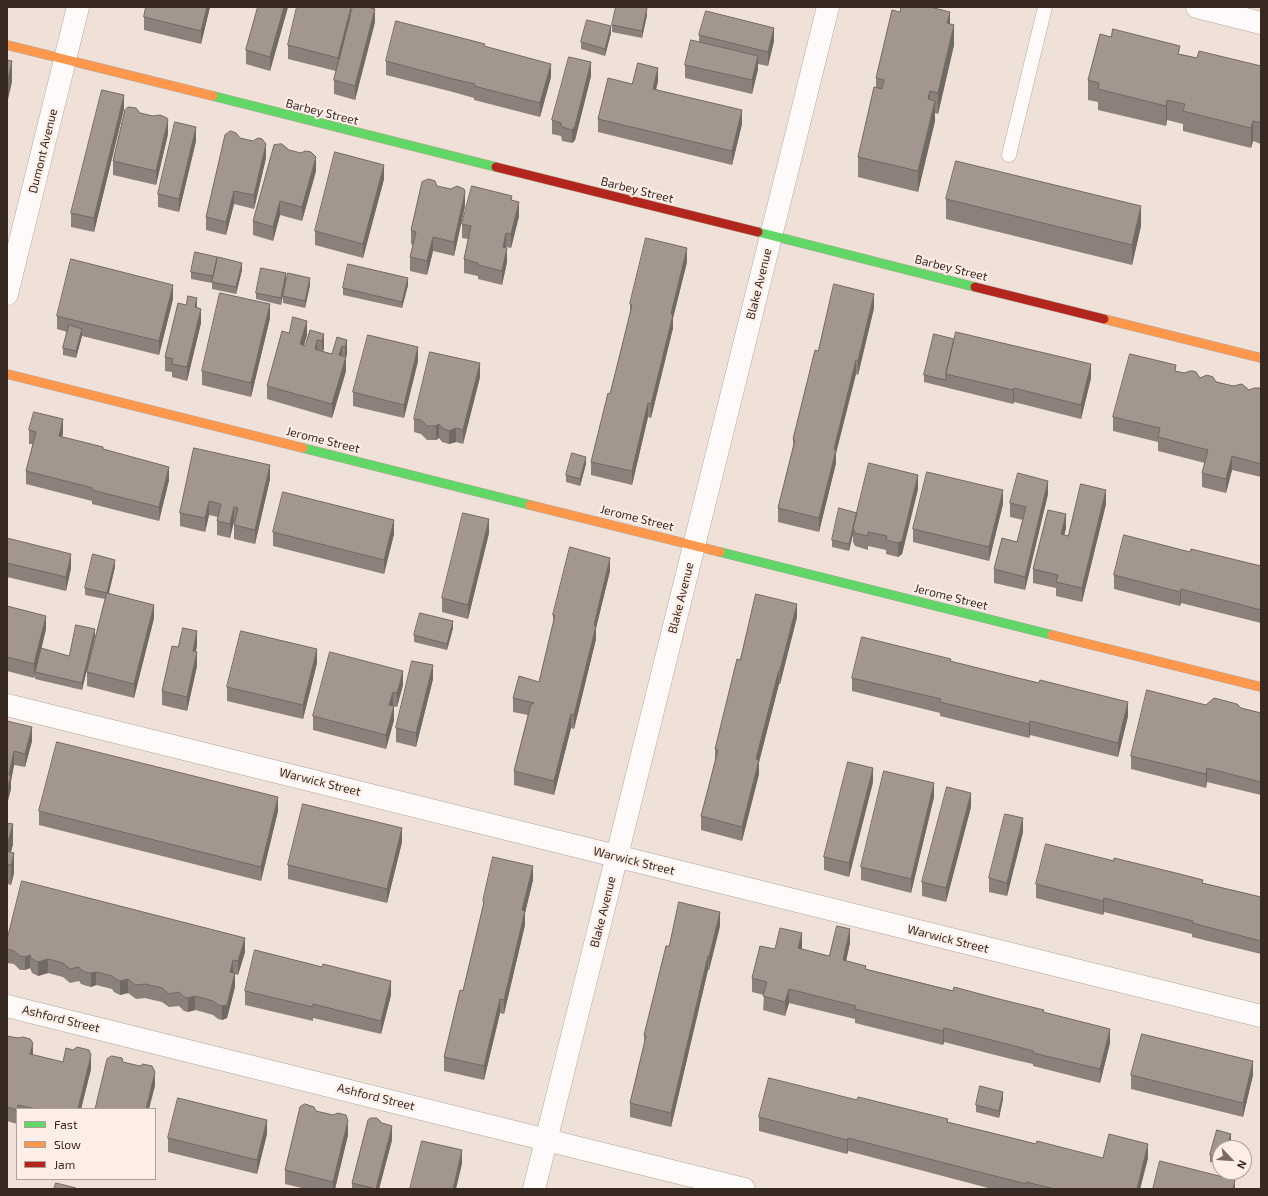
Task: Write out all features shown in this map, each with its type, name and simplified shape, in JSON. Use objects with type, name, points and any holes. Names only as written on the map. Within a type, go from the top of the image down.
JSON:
[{"type":"street","name":"Dumont Avenue","points":[[7,294],[78,7]]},
{"type":"street","name":"Blake Avenue","points":[[534,1189],[828,7]]},
{"type":"street","points":[[1197,7],[1261,23]]},
{"type":"street","name":"Barbey Street","points":[[7,45],[1261,358]]},
{"type":"street","name":"Jerome Street","points":[[7,374],[1261,687]]},
{"type":"street","name":"Warwick Street","points":[[7,704],[1261,1016]]},
{"type":"street","name":"Ashford Street","points":[[7,1006],[744,1189]]},
{"type":"lane","points":[[1009,155],[1045,7]]},
{"type":"building","points":[[146,7],[207,7],[201,31],[144,17]]},
{"type":"building","points":[[258,7],[284,7],[270,57],[246,50]]},
{"type":"building","points":[[297,7],[351,7],[338,58],[288,45]]},
{"type":"building","points":[[353,7],[371,7],[375,9],[355,86],[334,80]]},
{"type":"building","points":[[616,7],[647,8],[642,31],[612,25]]},
{"type":"building","points":[[901,7],[930,7],[950,12],[947,23],[954,25],[938,93],[930,91],[928,99],[935,101],[918,171],[858,157],[874,87],[882,89],[884,80],[876,78],[892,10],[900,12]]},
{"type":"building","points":[[706,11],[774,28],[768,52],[699,35]]},
{"type":"building","points":[[587,20],[611,26],[605,49],[581,42]]},
{"type":"building","points":[[396,21],[485,44],[484,46],[551,64],[540,103],[474,86],[475,84],[386,61]]},
{"type":"building","points":[[1113,29],[1180,46],[1178,54],[1197,58],[1199,51],[1261,66],[1261,123],[1253,121],[1251,128],[1183,111],[1185,104],[1167,100],[1166,106],[1098,89],[1099,83],[1088,80],[1100,34],[1111,37]]},
{"type":"building","points":[[691,40],[758,56],[752,80],[685,65]]},
{"type":"building","points":[[569,57],[591,62],[575,126],[572,130],[562,127],[561,123],[552,120]]},
{"type":"building","points":[[7,60],[12,61],[7,84]]},
{"type":"building","points":[[638,63],[658,68],[653,89],[742,110],[732,151],[598,119],[608,78],[632,84]]},
{"type":"building","points":[[102,90],[124,95],[94,218],[71,213]]},
{"type":"building","points":[[128,107],[136,108],[140,113],[153,116],[160,115],[168,120],[156,171],[113,161],[125,110]]},
{"type":"building","points":[[175,122],[196,127],[179,199],[158,194]]},
{"type":"building","points":[[231,131],[236,133],[240,138],[253,141],[258,138],[262,139],[266,144],[254,195],[234,191],[226,222],[206,217],[225,135]]},
{"type":"building","points":[[282,144],[289,150],[301,153],[305,151],[311,152],[316,157],[302,207],[280,201],[273,227],[253,221],[274,145]]},
{"type":"building","points":[[335,152],[384,165],[363,244],[315,231]]},
{"type":"building","points":[[956,161],[1141,206],[1132,245],[946,199]]},
{"type":"building","points":[[429,179],[435,181],[437,186],[451,189],[457,186],[464,189],[465,192],[454,242],[433,237],[427,261],[410,257],[416,232],[411,230],[422,182]]},
{"type":"building","points":[[472,186],[512,196],[511,200],[519,202],[511,234],[506,233],[503,247],[507,248],[502,271],[478,265],[478,263],[464,259],[471,226],[462,224]]},
{"type":"building","points":[[646,238],[687,248],[671,314],[673,315],[651,404],[648,403],[632,471],[591,462],[608,393],[610,394],[621,350],[632,305],[630,304]]},
{"type":"building","points":[[195,252],[217,257],[213,276],[191,272]]},
{"type":"building","points":[[218,257],[242,263],[236,287],[212,282]]},
{"type":"building","points":[[71,259],[173,285],[159,341],[57,316]]},
{"type":"building","points":[[348,264],[408,278],[402,302],[343,288]]},
{"type":"building","points":[[261,268],[286,273],[281,298],[256,293]]},
{"type":"building","points":[[288,273],[310,278],[305,301],[283,296]]},
{"type":"building","points":[[834,284],[874,294],[858,361],[856,360],[834,449],[836,450],[819,518],[778,508],[815,350],[818,351]]},
{"type":"building","points":[[220,293],[270,304],[251,383],[202,371]]},
{"type":"building","points":[[188,296],[197,298],[195,307],[201,309],[187,367],[172,364],[173,359],[165,357],[178,303],[186,305]]},
{"type":"building","points":[[293,317],[307,321],[300,344],[305,346],[310,330],[324,334],[322,341],[317,340],[315,349],[324,352],[332,354],[337,337],[347,340],[345,347],[342,346],[339,355],[346,357],[332,404],[267,386],[282,331],[289,333]]},
{"type":"building","points":[[69,325],[82,329],[76,351],[63,348]]},
{"type":"building","points":[[956,332],[1091,364],[1081,405],[1014,388],[1013,390],[946,374]]},
{"type":"building","points":[[934,334],[954,339],[946,380],[924,375]]},
{"type":"building","points":[[368,335],[418,347],[404,405],[353,392]]},
{"type":"building","points":[[430,352],[480,363],[463,430],[456,428],[449,431],[442,428],[439,424],[436,426],[427,426],[421,420],[414,419]]},
{"type":"building","points":[[1130,354],[1176,365],[1175,371],[1184,373],[1193,371],[1196,372],[1200,378],[1207,375],[1213,377],[1216,382],[1233,386],[1242,384],[1249,390],[1254,388],[1261,389],[1261,464],[1232,456],[1226,479],[1202,473],[1208,450],[1158,437],[1160,428],[1113,417]]},
{"type":"building","points":[[34,412],[63,419],[59,436],[103,447],[103,449],[169,467],[159,507],[26,471],[36,432],[29,430]]},
{"type":"building","points":[[194,448],[270,465],[255,530],[234,525],[238,508],[234,507],[230,524],[217,521],[221,504],[209,501],[205,518],[180,513]]},
{"type":"building","points":[[572,453],[586,457],[580,479],[566,475]]},
{"type":"building","points":[[869,463],[918,475],[902,541],[898,543],[886,540],[887,536],[868,532],[868,536],[855,533],[853,528]]},
{"type":"building","points":[[927,472],[1003,490],[989,547],[913,529]]},
{"type":"building","points":[[1018,473],[1048,481],[1025,577],[994,569],[1002,538],[1017,542],[1026,507],[1010,503]]},
{"type":"building","points":[[1081,484],[1106,490],[1082,588],[1056,582],[1058,575],[1033,569],[1048,510],[1066,514],[1061,534],[1068,536]]},
{"type":"building","points":[[283,492],[394,520],[384,560],[273,532]]},
{"type":"building","points":[[839,508],[857,513],[849,544],[832,540]]},
{"type":"building","points":[[463,513],[489,519],[468,605],[442,598]]},
{"type":"building","points":[[1124,535],[1190,552],[1191,549],[1261,566],[1261,610],[1181,589],[1180,592],[1114,575]]},
{"type":"building","points":[[7,538],[71,554],[66,577],[7,563]]},
{"type":"building","points":[[570,547],[610,558],[594,625],[596,626],[574,715],[571,714],[554,781],[514,771],[531,704],[534,703],[513,698],[519,676],[539,682],[555,615],[553,615]]},
{"type":"building","points":[[93,554],[115,560],[107,593],[85,588]]},
{"type":"building","points":[[107,593],[154,605],[134,684],[87,672]]},
{"type":"building","points":[[756,594],[797,604],[756,759],[759,760],[742,827],[701,816],[718,750],[715,749],[737,659],[740,660]]},
{"type":"building","points":[[7,606],[46,616],[34,664],[7,657]]},
{"type":"building","points":[[420,613],[453,621],[447,644],[414,635]]},
{"type":"building","points":[[76,625],[95,629],[82,683],[35,672],[41,648],[69,656]]},
{"type":"building","points":[[183,628],[197,631],[193,651],[197,652],[187,697],[162,691],[172,646],[178,647]]},
{"type":"building","points":[[241,631],[317,649],[303,705],[227,687]]},
{"type":"building","points":[[862,637],[951,659],[950,661],[1018,678],[1039,683],[1040,680],[1128,702],[1118,743],[1030,721],[1029,724],[940,702],[941,699],[852,678]]},
{"type":"building","points":[[330,652],[403,671],[397,693],[393,692],[389,705],[394,706],[386,735],[313,716]]},
{"type":"building","points":[[412,661],[433,665],[416,733],[396,728]]},
{"type":"building","points":[[1147,690],[1206,705],[1214,698],[1237,704],[1241,708],[1261,713],[1261,782],[1207,768],[1206,774],[1131,756]]},
{"type":"building","points":[[7,721],[32,727],[25,754],[14,751],[9,775],[11,776],[7,790]]},
{"type":"building","points":[[57,742],[278,797],[261,867],[39,811]]},
{"type":"building","points":[[848,762],[873,768],[849,863],[824,857]]},
{"type":"building","points":[[884,771],[934,783],[911,879],[861,867]]},
{"type":"building","points":[[947,787],[971,793],[946,888],[922,882]]},
{"type":"building","points":[[303,804],[402,828],[387,889],[288,865]]},
{"type":"building","points":[[1005,814],[1023,818],[1007,883],[989,878]]},
{"type":"building","points":[[7,823],[13,824],[9,839],[7,841]]},
{"type":"building","points":[[1046,844],[1114,861],[1114,858],[1180,874],[1203,880],[1202,883],[1261,897],[1261,941],[1192,923],[1193,921],[1104,898],[1103,901],[1036,884]]},
{"type":"building","points":[[7,851],[14,853],[11,865],[7,864]]},
{"type":"building","points":[[493,857],[533,866],[522,910],[525,911],[504,1000],[500,999],[484,1066],[444,1057],[460,990],[463,991]]},
{"type":"building","points":[[22,881],[245,938],[238,961],[233,960],[230,972],[235,973],[227,1005],[218,1005],[213,1001],[195,996],[188,998],[184,997],[179,992],[169,994],[162,988],[145,984],[136,985],[128,979],[120,981],[112,976],[96,972],[87,973],[79,967],[70,969],[63,963],[48,959],[38,962],[32,959],[30,955],[25,957],[20,956],[14,951],[7,949],[7,940]]},
{"type":"building","points":[[679,902],[720,912],[709,957],[708,956],[671,1113],[630,1103],[646,1036],[644,1035],[666,946],[669,946]]},
{"type":"building","points":[[837,926],[850,929],[843,960],[866,966],[865,969],[953,991],[954,987],[1110,1029],[1100,1069],[1033,1053],[1033,1051],[944,1028],[943,1031],[855,1009],[856,1006],[789,989],[785,1002],[763,996],[767,982],[752,978],[760,946],[775,949],[780,928],[802,933],[798,948],[829,956]]},
{"type":"building","points":[[255,950],[322,967],[323,964],[391,981],[381,1021],[313,1004],[313,1007],[245,991]]},
{"type":"building","points":[[1142,1034],[1253,1061],[1243,1103],[1131,1075]]},
{"type":"building","points":[[7,1036],[30,1039],[33,1043],[30,1054],[63,1062],[66,1048],[73,1050],[77,1047],[89,1050],[91,1055],[78,1108],[32,1108],[18,1105],[16,1110],[7,1107]]},
{"type":"building","points":[[112,1056],[122,1058],[123,1062],[140,1066],[143,1064],[152,1066],[155,1072],[146,1108],[95,1108],[107,1059]]},
{"type":"building","points":[[769,1078],[857,1100],[858,1097],[948,1119],[947,1122],[1036,1144],[1037,1141],[1103,1158],[1109,1134],[1148,1144],[1137,1189],[1055,1189],[1026,1182],[1026,1184],[848,1138],[847,1140],[759,1117]]},
{"type":"building","points":[[980,1086],[1003,1092],[999,1111],[976,1105]]},
{"type":"building","points":[[178,1098],[267,1120],[257,1160],[168,1138]]},
{"type":"building","points":[[305,1104],[314,1107],[316,1111],[333,1115],[338,1113],[346,1115],[348,1121],[333,1182],[285,1170],[300,1107]]},
{"type":"building","points":[[371,1118],[377,1118],[382,1123],[392,1126],[376,1189],[352,1183],[368,1120]]},
{"type":"building","points":[[1217,1130],[1231,1134],[1229,1140],[1214,1140]]},
{"type":"building","points":[[422,1141],[462,1150],[453,1189],[410,1189]]},
{"type":"building","points":[[1160,1161],[1212,1174],[1212,1180],[1235,1180],[1233,1189],[1153,1189]]},
{"type":"building","points":[[56,1183],[76,1188],[76,1189],[54,1189]]},
{"type":"traffic: fast","points":[[213,96],[496,167]]},
{"type":"traffic: fast","points":[[758,232],[975,287]]},
{"type":"traffic: fast","points":[[303,448],[530,505]]},
{"type":"traffic: fast","points":[[720,552],[1052,635]]},
{"type":"traffic: slow","points":[[7,45],[213,96]]},
{"type":"traffic: slow","points":[[1104,319],[1261,358]]},
{"type":"traffic: slow","points":[[7,374],[303,448]]},
{"type":"traffic: slow","points":[[530,505],[720,552]]},
{"type":"traffic: slow","points":[[1052,635],[1261,687]]},
{"type":"traffic: jam","points":[[496,167],[758,232]]},
{"type":"traffic: jam","points":[[975,287],[1104,319]]}]
